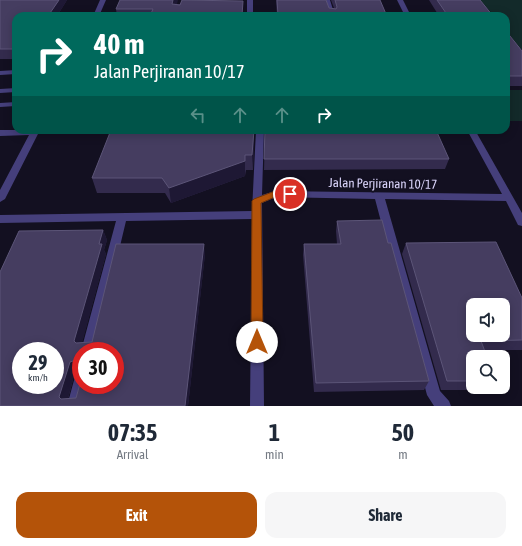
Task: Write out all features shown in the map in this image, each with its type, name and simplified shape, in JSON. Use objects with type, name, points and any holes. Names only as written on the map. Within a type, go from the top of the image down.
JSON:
[{"type":"street","points":[[98,12],[103,0]]},
{"type":"street","points":[[250,0],[250,12]]},
{"type":"street","points":[[327,0],[331,12]]},
{"type":"street","points":[[400,0],[406,12]]},
{"type":"street","points":[[0,73],[12,72]]},
{"type":"street","points":[[0,91],[12,90]]},
{"type":"street","points":[[0,105],[12,104]]},
{"type":"street","points":[[0,133],[12,132]]},
{"type":"street","points":[[0,199],[34,134]]},
{"type":"street","points":[[257,406],[257,201],[260,134]]},
{"type":"street","points":[[473,134],[522,222]]},
{"type":"street","name":"Jalan Perjiranan 10/17","points":[[257,201],[275,194],[509,198]]},
{"type":"street","points":[[379,196],[434,395],[444,406]]},
{"type":"street","points":[[0,219],[257,216]]},
{"type":"street","points":[[90,342],[122,217]]},
{"type":"street","points":[[74,406],[77,394]]},
{"type":"green space","points":[[480,0],[522,0],[522,50],[510,36],[510,12],[490,12]]},
{"type":"green space","points":[[510,90],[522,90],[522,121],[510,121]]},
{"type":"building","points":[[0,0],[59,0],[51,12],[12,12],[12,49],[0,49]]},
{"type":"building","points":[[120,0],[173,0],[172,4],[180,5],[182,0],[243,1],[242,12],[152,12],[153,9],[116,9]]},
{"type":"building","points":[[277,0],[326,0],[329,8],[336,9],[337,7],[335,0],[380,0],[385,12],[278,12]]},
{"type":"building","points":[[437,0],[480,0],[490,12],[445,12]]},
{"type":"building","points":[[510,36],[522,51],[522,76],[510,76]]},
{"type":"building","points":[[109,134],[254,134],[252,155],[245,155],[245,161],[169,188],[162,178],[92,178]]},
{"type":"building","points":[[265,134],[438,134],[449,159],[264,159]]},
{"type":"building","points":[[382,220],[388,243],[391,243],[429,381],[316,383],[304,244],[341,244],[337,221]]},
{"type":"building","points":[[103,230],[99,244],[102,244],[74,341],[75,342],[72,342],[72,361],[70,362],[64,381],[64,342],[12,342],[12,394],[60,394],[59,397],[61,399],[76,398],[77,394],[124,394],[124,342],[92,342],[116,244],[204,244],[185,406],[0,406],[0,272],[19,231]]},
{"type":"building","points":[[496,242],[522,298],[522,340],[510,340],[510,298],[466,298],[466,342],[481,342],[484,350],[466,350],[466,381],[447,381],[406,243]]},
{"type":"route","points":[[257,342],[257,201],[275,194],[290,194]]}]
